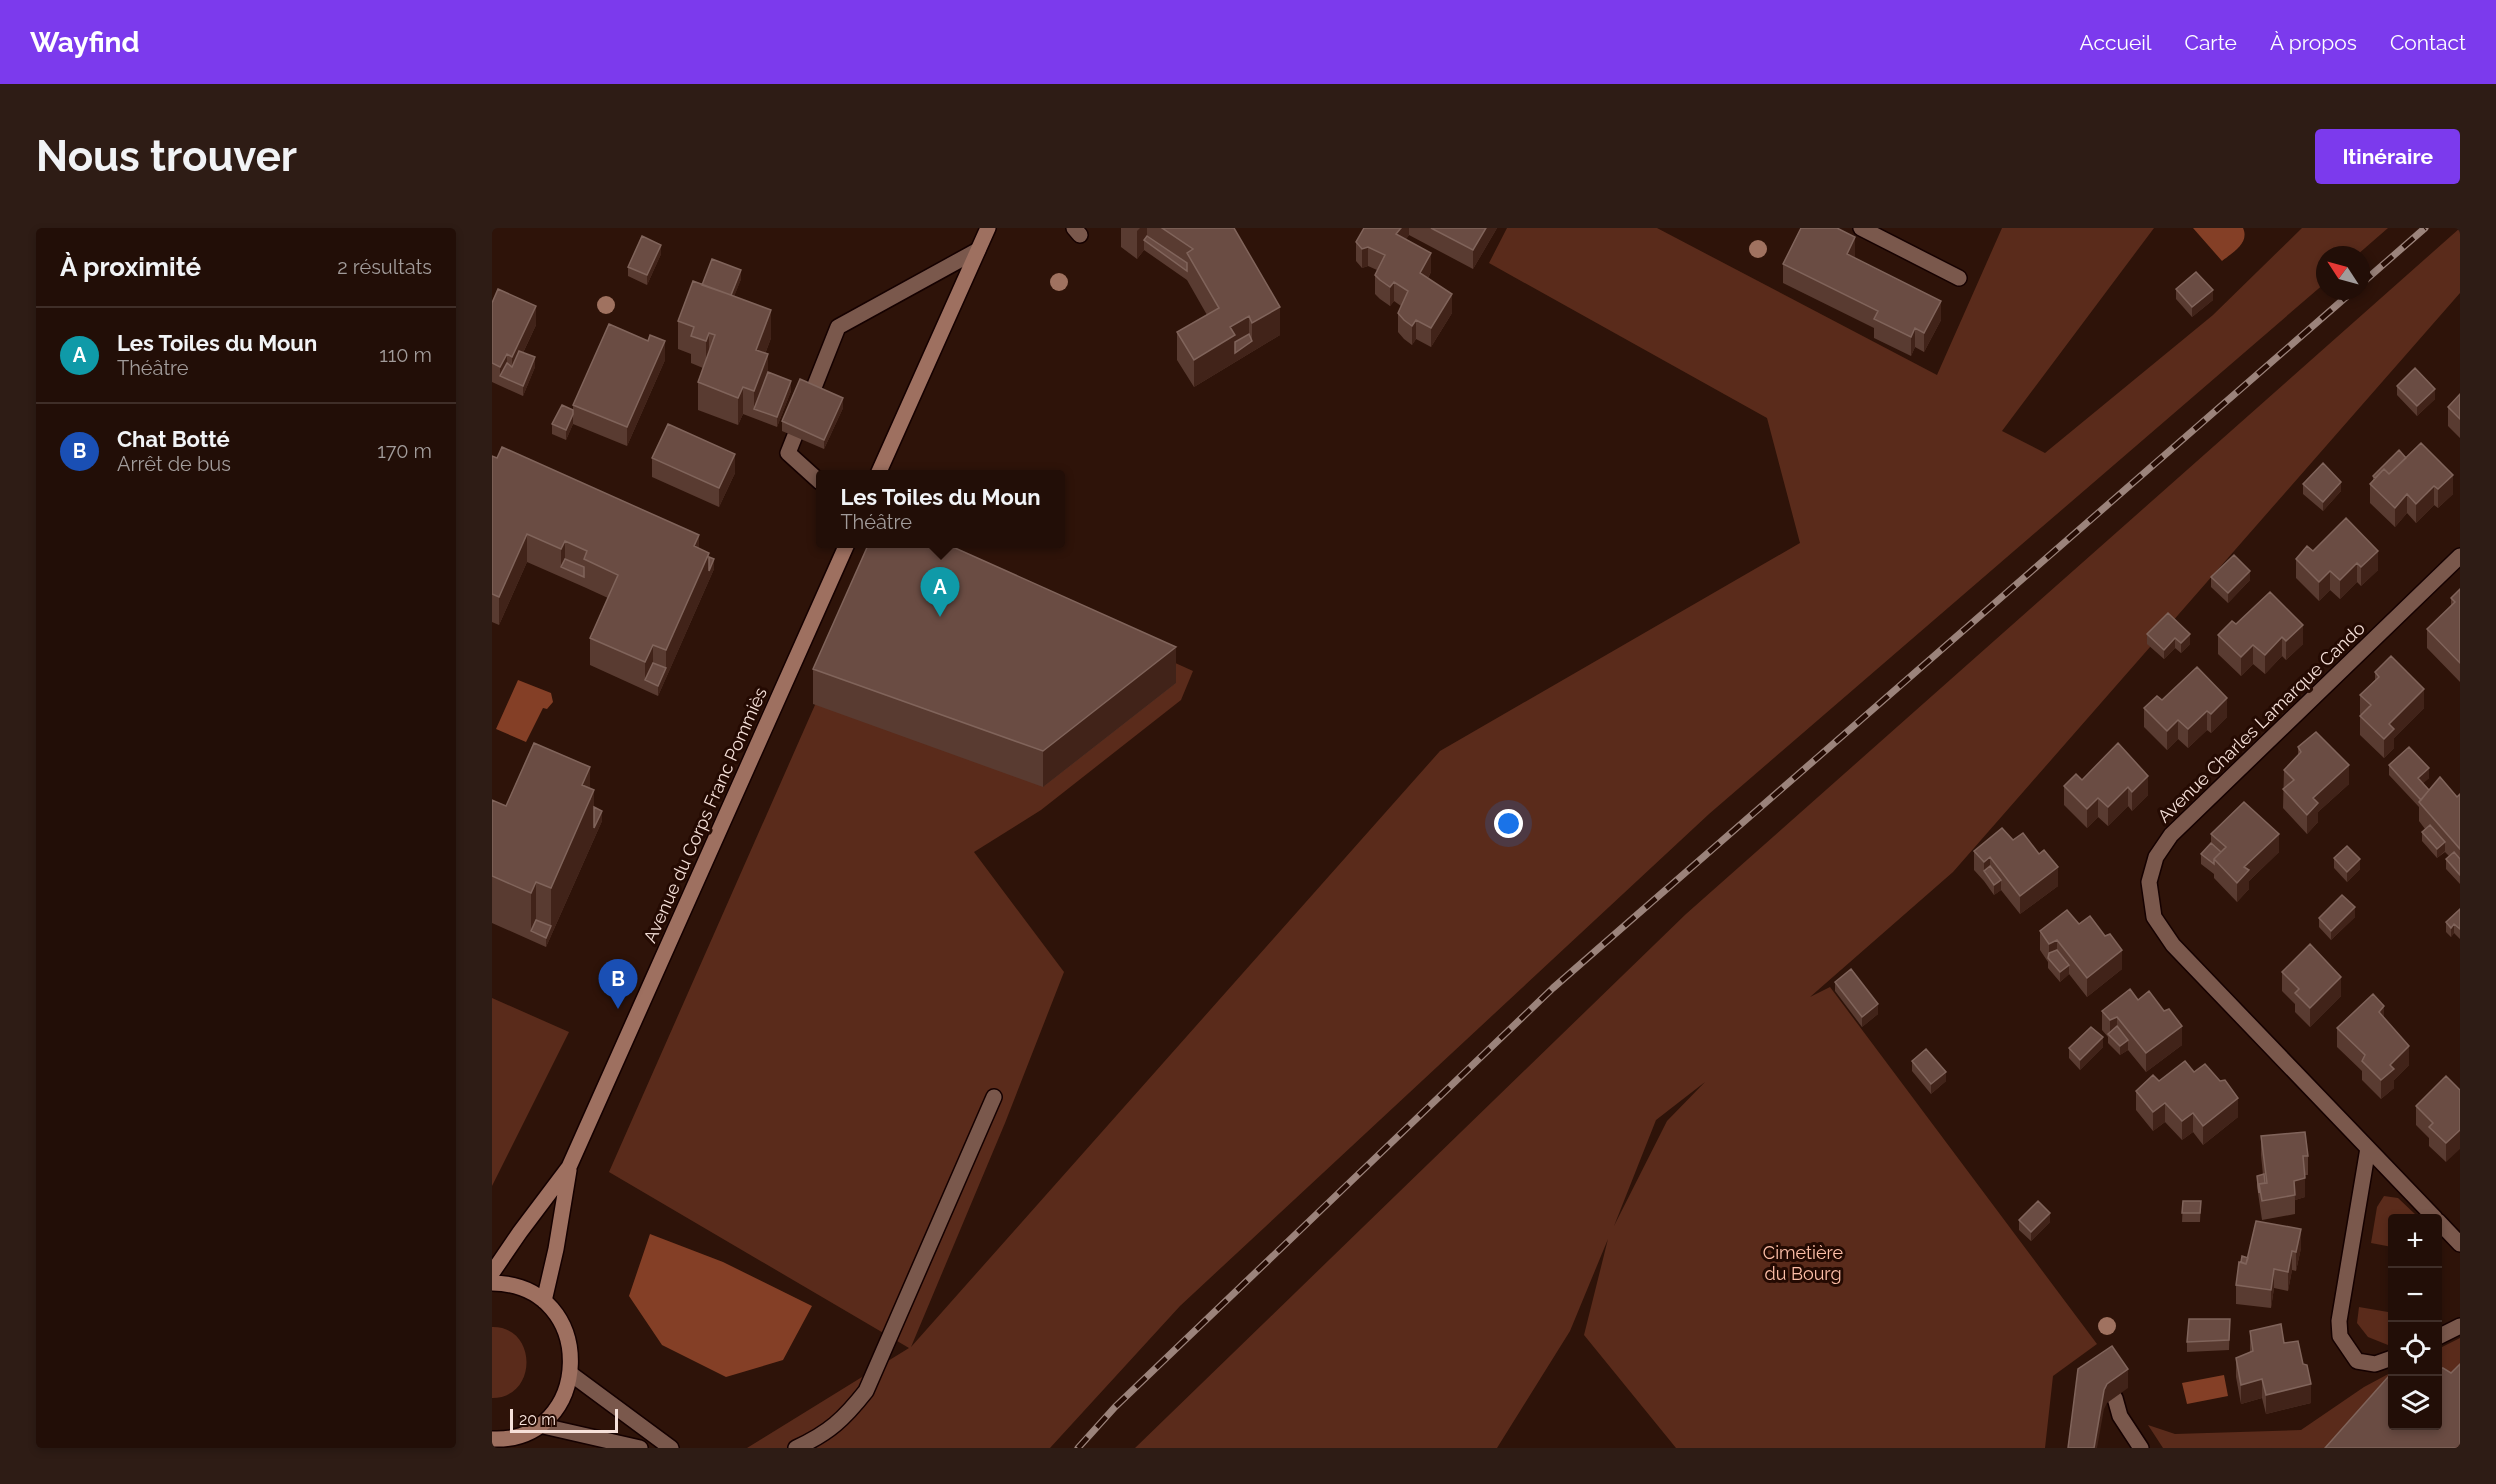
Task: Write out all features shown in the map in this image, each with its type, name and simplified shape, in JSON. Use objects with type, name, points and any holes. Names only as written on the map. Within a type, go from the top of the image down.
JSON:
[{"type":"main road","points":[[880,470],[988,228]]},
{"type":"main road","name":"Avenue du Corps Franc Pommiès","points":[[492,1273],[569,1167],[845,548]]},
{"type":"main road","name":"Avenue du Corps Franc Pommiès","points":[[544,1301],[556,1249],[569,1167]]},
{"type":"main road","points":[[492,1283],[506,1283],[526,1289],[544,1301],[558,1316],[568,1334],[572,1353],[571,1374],[565,1394],[554,1411],[539,1425],[520,1435],[492,1439]]},
{"type":"street","points":[[1861,228],[1959,278]]},
{"type":"street","points":[[816,478],[788,453],[838,327],[978,250]]},
{"type":"street","name":"Avenue Charles Lamarque Cando","points":[[2430,1214],[2173,945],[2154,917],[2149,882],[2156,857],[2171,835],[2460,556]]},
{"type":"street","points":[[796,1448],[816,1439],[843,1420],[866,1391],[994,1097]]},
{"type":"street","points":[[2368,1148],[2339,1320],[2340,1336],[2357,1361],[2375,1364],[2388,1359]]},
{"type":"street","name":"Avenue Charles Lamarque Cando","points":[[2442,1226],[2460,1244]]},
{"type":"street","points":[[2442,1334],[2460,1326]]},
{"type":"street","points":[[571,1374],[671,1448]]},
{"type":"street","points":[[2115,1398],[2120,1416],[2141,1448]]},
{"type":"street","points":[[539,1425],[640,1448]]},
{"type":"green space","points":[[1507,228],[1657,228],[1937,375],[2002,228],[2154,228],[2002,431],[2045,453],[2213,315],[2302,228],[2388,228],[2367,246],[2316,246],[2316,291],[1709,814],[1180,1306],[1050,1448],[747,1448],[909,1348],[609,1172],[884,548],[921,548],[1193,671],[1181,700],[1041,810],[974,852],[1064,972],[1005,1123],[911,1347],[1440,751],[1800,543],[1767,418],[1489,263]]},
{"type":"green space","name":"Cimetière du Bourg","points":[[2460,228],[2460,293],[1953,872],[1810,997],[1830,987],[2097,1344],[2053,1376],[2045,1448],[1676,1448],[1584,1335],[1608,1239],[1570,1331],[1497,1448],[1135,1448],[1686,914]],"holes":[[[1705,1082],[1667,1121],[1614,1226],[1656,1120]]]},
{"type":"green space","points":[[492,998],[569,1032],[492,1186]]},
{"type":"green space","points":[[2384,1196],[2398,1198],[2415,1214],[2388,1214],[2388,1246],[2371,1243],[2377,1207]]},
{"type":"green space","points":[[2359,1307],[2388,1312],[2388,1345],[2368,1337],[2357,1323]]},
{"type":"green space","points":[[492,1327],[507,1330],[518,1338],[524,1349],[526,1362],[524,1375],[518,1387],[507,1395],[492,1398]]},
{"type":"green space","points":[[2460,1338],[2460,1448],[2163,1448],[2148,1425],[2175,1434],[2301,1430],[2364,1387],[2388,1374],[2388,1430],[2442,1430],[2442,1347]]},
{"type":"shaded area","points":[[2193,228],[2243,228],[2245,233],[2239,247],[2222,261]]},
{"type":"shaded area","points":[[518,680],[551,693],[553,702],[547,709],[543,708],[526,742],[496,729]]},
{"type":"shaded area","points":[[650,1234],[723,1262],[812,1306],[783,1360],[726,1377],[662,1345],[629,1296]]},
{"type":"shaded area","points":[[2224,1375],[2228,1396],[2187,1404],[2182,1383]]},
{"type":"building","points":[[1162,228],[1234,228],[1280,307],[1252,323],[1249,316],[1230,327],[1235,335],[1194,360],[1177,332],[1219,308],[1187,253],[1193,249]]},
{"type":"building","points":[[1364,228],[1401,228],[1396,234],[1431,253],[1420,273],[1452,294],[1431,328],[1416,320],[1412,326],[1398,313],[1408,291],[1394,282],[1390,287],[1375,275],[1385,255],[1368,247],[1362,249],[1356,242]]},
{"type":"building","points":[[1431,228],[1486,228],[1473,250]]},
{"type":"building","points":[[1801,228],[1837,228],[1855,237],[1847,254],[1941,301],[1924,333],[1915,328],[1911,337],[1874,319],[1878,311],[1783,264]]},
{"type":"building","points":[[642,236],[661,245],[647,275],[628,267]]},
{"type":"building","points":[[1147,236],[1187,263],[1187,271],[1144,240]]},
{"type":"building","points":[[712,259],[741,270],[731,295],[702,285]]},
{"type":"building","points":[[2196,272],[2213,290],[2192,307],[2176,289]]},
{"type":"building","points":[[693,281],[771,310],[756,350],[768,354],[754,391],[743,387],[738,398],[698,382],[715,335],[709,333],[706,341],[691,336],[694,327],[678,321]]},
{"type":"building","points":[[498,289],[536,306],[512,357],[507,354],[500,367],[492,363],[492,303]]},
{"type":"building","points":[[609,324],[648,341],[650,335],[665,341],[627,427],[573,405]]},
{"type":"building","points":[[1249,334],[1252,341],[1235,353],[1235,342]]},
{"type":"building","points":[[519,351],[535,357],[523,386],[500,376],[507,363],[512,367]]},
{"type":"building","points":[[2415,368],[2435,389],[2417,406],[2397,386]]},
{"type":"building","points":[[768,372],[791,381],[777,417],[754,409]]},
{"type":"building","points":[[800,379],[843,398],[824,440],[782,421]]},
{"type":"building","points":[[2460,394],[2460,419],[2448,407]]},
{"type":"building","points":[[562,405],[573,410],[566,430],[552,424]]},
{"type":"building","points":[[668,424],[735,454],[719,488],[652,458]]},
{"type":"building","points":[[2421,443],[2453,475],[2438,489],[2434,486],[2416,504],[2407,494],[2395,508],[2370,484],[2384,469],[2389,474]]},
{"type":"building","points":[[502,447],[699,535],[694,546],[709,553],[666,650],[653,645],[645,662],[590,638],[618,575],[584,559],[587,551],[565,541],[561,549],[527,534],[499,597],[492,594],[492,456],[497,458]]},
{"type":"building","points":[[2399,450],[2406,458],[2389,474],[2384,469],[2375,478],[2373,476]]},
{"type":"building","points":[[2323,463],[2341,482],[2323,502],[2303,484]]},
{"type":"building","points":[[2346,518],[2378,551],[2361,567],[2357,563],[2340,580],[2330,571],[2319,582],[2296,559],[2307,546],[2313,551]]},
{"type":"building","points":[[867,548],[955,548],[1176,647],[1043,751],[813,669]]},
{"type":"building","points":[[2234,555],[2250,571],[2228,593],[2211,577]]},
{"type":"building","points":[[709,557],[714,559],[709,571]]},
{"type":"building","points":[[565,559],[584,567],[584,577],[561,567]]},
{"type":"building","points":[[2460,589],[2460,663],[2427,629],[2455,602],[2451,598]]},
{"type":"building","points":[[2270,592],[2303,625],[2286,641],[2282,637],[2265,655],[2253,645],[2241,657],[2218,635],[2232,621],[2236,624]]},
{"type":"building","points":[[2168,613],[2190,634],[2181,643],[2175,638],[2164,650],[2147,634]]},
{"type":"building","points":[[2391,656],[2424,689],[2389,724],[2394,729],[2384,739],[2360,716],[2371,705],[2360,695],[2379,677],[2375,672]]},
{"type":"building","points":[[653,663],[666,668],[658,686],[645,680]]},
{"type":"building","points":[[2197,667],[2227,698],[2211,714],[2207,711],[2188,729],[2178,720],[2167,731],[2144,708],[2157,696],[2162,700]]},
{"type":"building","points":[[2316,732],[2349,765],[2313,798],[2318,803],[2307,815],[2283,789],[2294,780],[2284,770],[2301,752],[2298,747]]},
{"type":"building","points":[[534,743],[590,767],[582,785],[594,790],[551,888],[536,882],[531,893],[492,876],[492,800],[506,806]]},
{"type":"building","points":[[2118,743],[2148,776],[2132,792],[2128,787],[2108,807],[2098,798],[2087,809],[2064,786],[2076,774],[2082,780]]},
{"type":"building","points":[[2409,747],[2429,768],[2418,778],[2429,790],[2421,800],[2389,765]]},
{"type":"building","points":[[2440,777],[2457,797],[2460,794],[2460,849],[2419,802]]},
{"type":"building","points":[[2244,802],[2279,834],[2244,867],[2249,870],[2237,883],[2214,859],[2226,847],[2211,834]]},
{"type":"building","points":[[594,807],[602,811],[594,828]]},
{"type":"building","points":[[2430,825],[2445,842],[2437,849],[2422,832]]},
{"type":"building","points":[[2002,828],[2013,840],[2023,833],[2039,854],[2044,850],[2058,867],[2020,896],[1990,857],[1984,862],[1974,851]]},
{"type":"building","points":[[2211,843],[2221,852],[2214,859],[2214,864],[2201,854]]},
{"type":"building","points":[[2347,846],[2360,859],[2347,872],[2334,858]]},
{"type":"building","points":[[2454,852],[2460,859],[2460,875],[2446,859]]},
{"type":"building","points":[[1990,866],[2001,880],[1994,885],[1984,871]]},
{"type":"building","points":[[2342,895],[2355,907],[2331,931],[2319,918]]},
{"type":"building","points":[[2460,909],[2460,929],[2454,924],[2451,928],[2446,922]]},
{"type":"building","points":[[2067,910],[2079,924],[2090,916],[2105,936],[2110,934],[2122,950],[2087,978],[2057,940],[2049,944],[2040,931]]},
{"type":"building","points":[[536,920],[551,926],[546,938],[531,931]]},
{"type":"building","points":[[2310,944],[2341,977],[2310,1008],[2295,993],[2299,989],[2282,972]]},
{"type":"building","points":[[2057,950],[2069,965],[2060,972],[2048,958],[2049,953]]},
{"type":"building","points":[[1851,969],[1878,1004],[1862,1017],[1835,982]]},
{"type":"building","points":[[2130,989],[2138,1000],[2149,991],[2164,1011],[2169,1009],[2182,1026],[2146,1053],[2117,1017],[2110,1020],[2102,1011]]},
{"type":"building","points":[[2373,994],[2384,1006],[2379,1012],[2409,1046],[2390,1065],[2394,1069],[2381,1080],[2362,1061],[2365,1055],[2337,1028]]},
{"type":"building","points":[[2117,1026],[2128,1040],[2120,1046],[2108,1034]]},
{"type":"building","points":[[2091,1027],[2103,1037],[2080,1060],[2069,1048]]},
{"type":"building","points":[[1926,1049],[1946,1072],[1931,1084],[1912,1061]]},
{"type":"building","points":[[2185,1061],[2194,1072],[2205,1064],[2220,1081],[2225,1080],[2238,1098],[2203,1126],[2193,1113],[2182,1121],[2165,1103],[2153,1112],[2136,1091],[2153,1075],[2159,1081]]},
{"type":"building","points":[[2446,1076],[2460,1090],[2460,1130],[2446,1143],[2429,1127],[2433,1123],[2416,1106]]},
{"type":"building","points":[[2305,1132],[2308,1156],[2303,1156],[2305,1178],[2294,1181],[2295,1195],[2262,1201],[2259,1184],[2267,1183],[2261,1136]]},
{"type":"building","points":[[2264,1174],[2265,1183],[2259,1184],[2259,1193],[2257,1176]]},
{"type":"building","points":[[2038,1201],[2050,1213],[2031,1232],[2019,1220]]},
{"type":"building","points":[[2183,1201],[2201,1201],[2200,1213],[2182,1213]]},
{"type":"building","points":[[2256,1221],[2301,1229],[2296,1252],[2292,1251],[2288,1272],[2274,1269],[2271,1290],[2236,1285],[2239,1262],[2246,1264]]},
{"type":"building","points":[[2242,1256],[2248,1258],[2246,1264],[2241,1262]]},
{"type":"building","points":[[2189,1319],[2230,1319],[2229,1340],[2187,1342]]},
{"type":"building","points":[[2281,1324],[2284,1343],[2298,1341],[2303,1364],[2307,1365],[2311,1384],[2266,1395],[2262,1379],[2241,1385],[2236,1358],[2253,1351],[2250,1331]]},
{"type":"building","points":[[2112,1346],[2128,1369],[2107,1384],[2104,1390],[2094,1448],[2068,1448],[2078,1369]]},
{"type":"building","points":[[2460,1364],[2460,1448],[2325,1448],[2388,1377],[2388,1430],[2442,1430],[2442,1368],[2451,1373]]},
{"type":"railway","points":[[2370,276],[2425,228]]},
{"type":"railway","points":[[1078,1448],[1115,1407],[1553,988],[2343,300]]},
{"type":"place","name":"Les Toiles du Moun","points":[[940,617]]},
{"type":"place","name":"Chat Botté","points":[[618,1009]]}]
